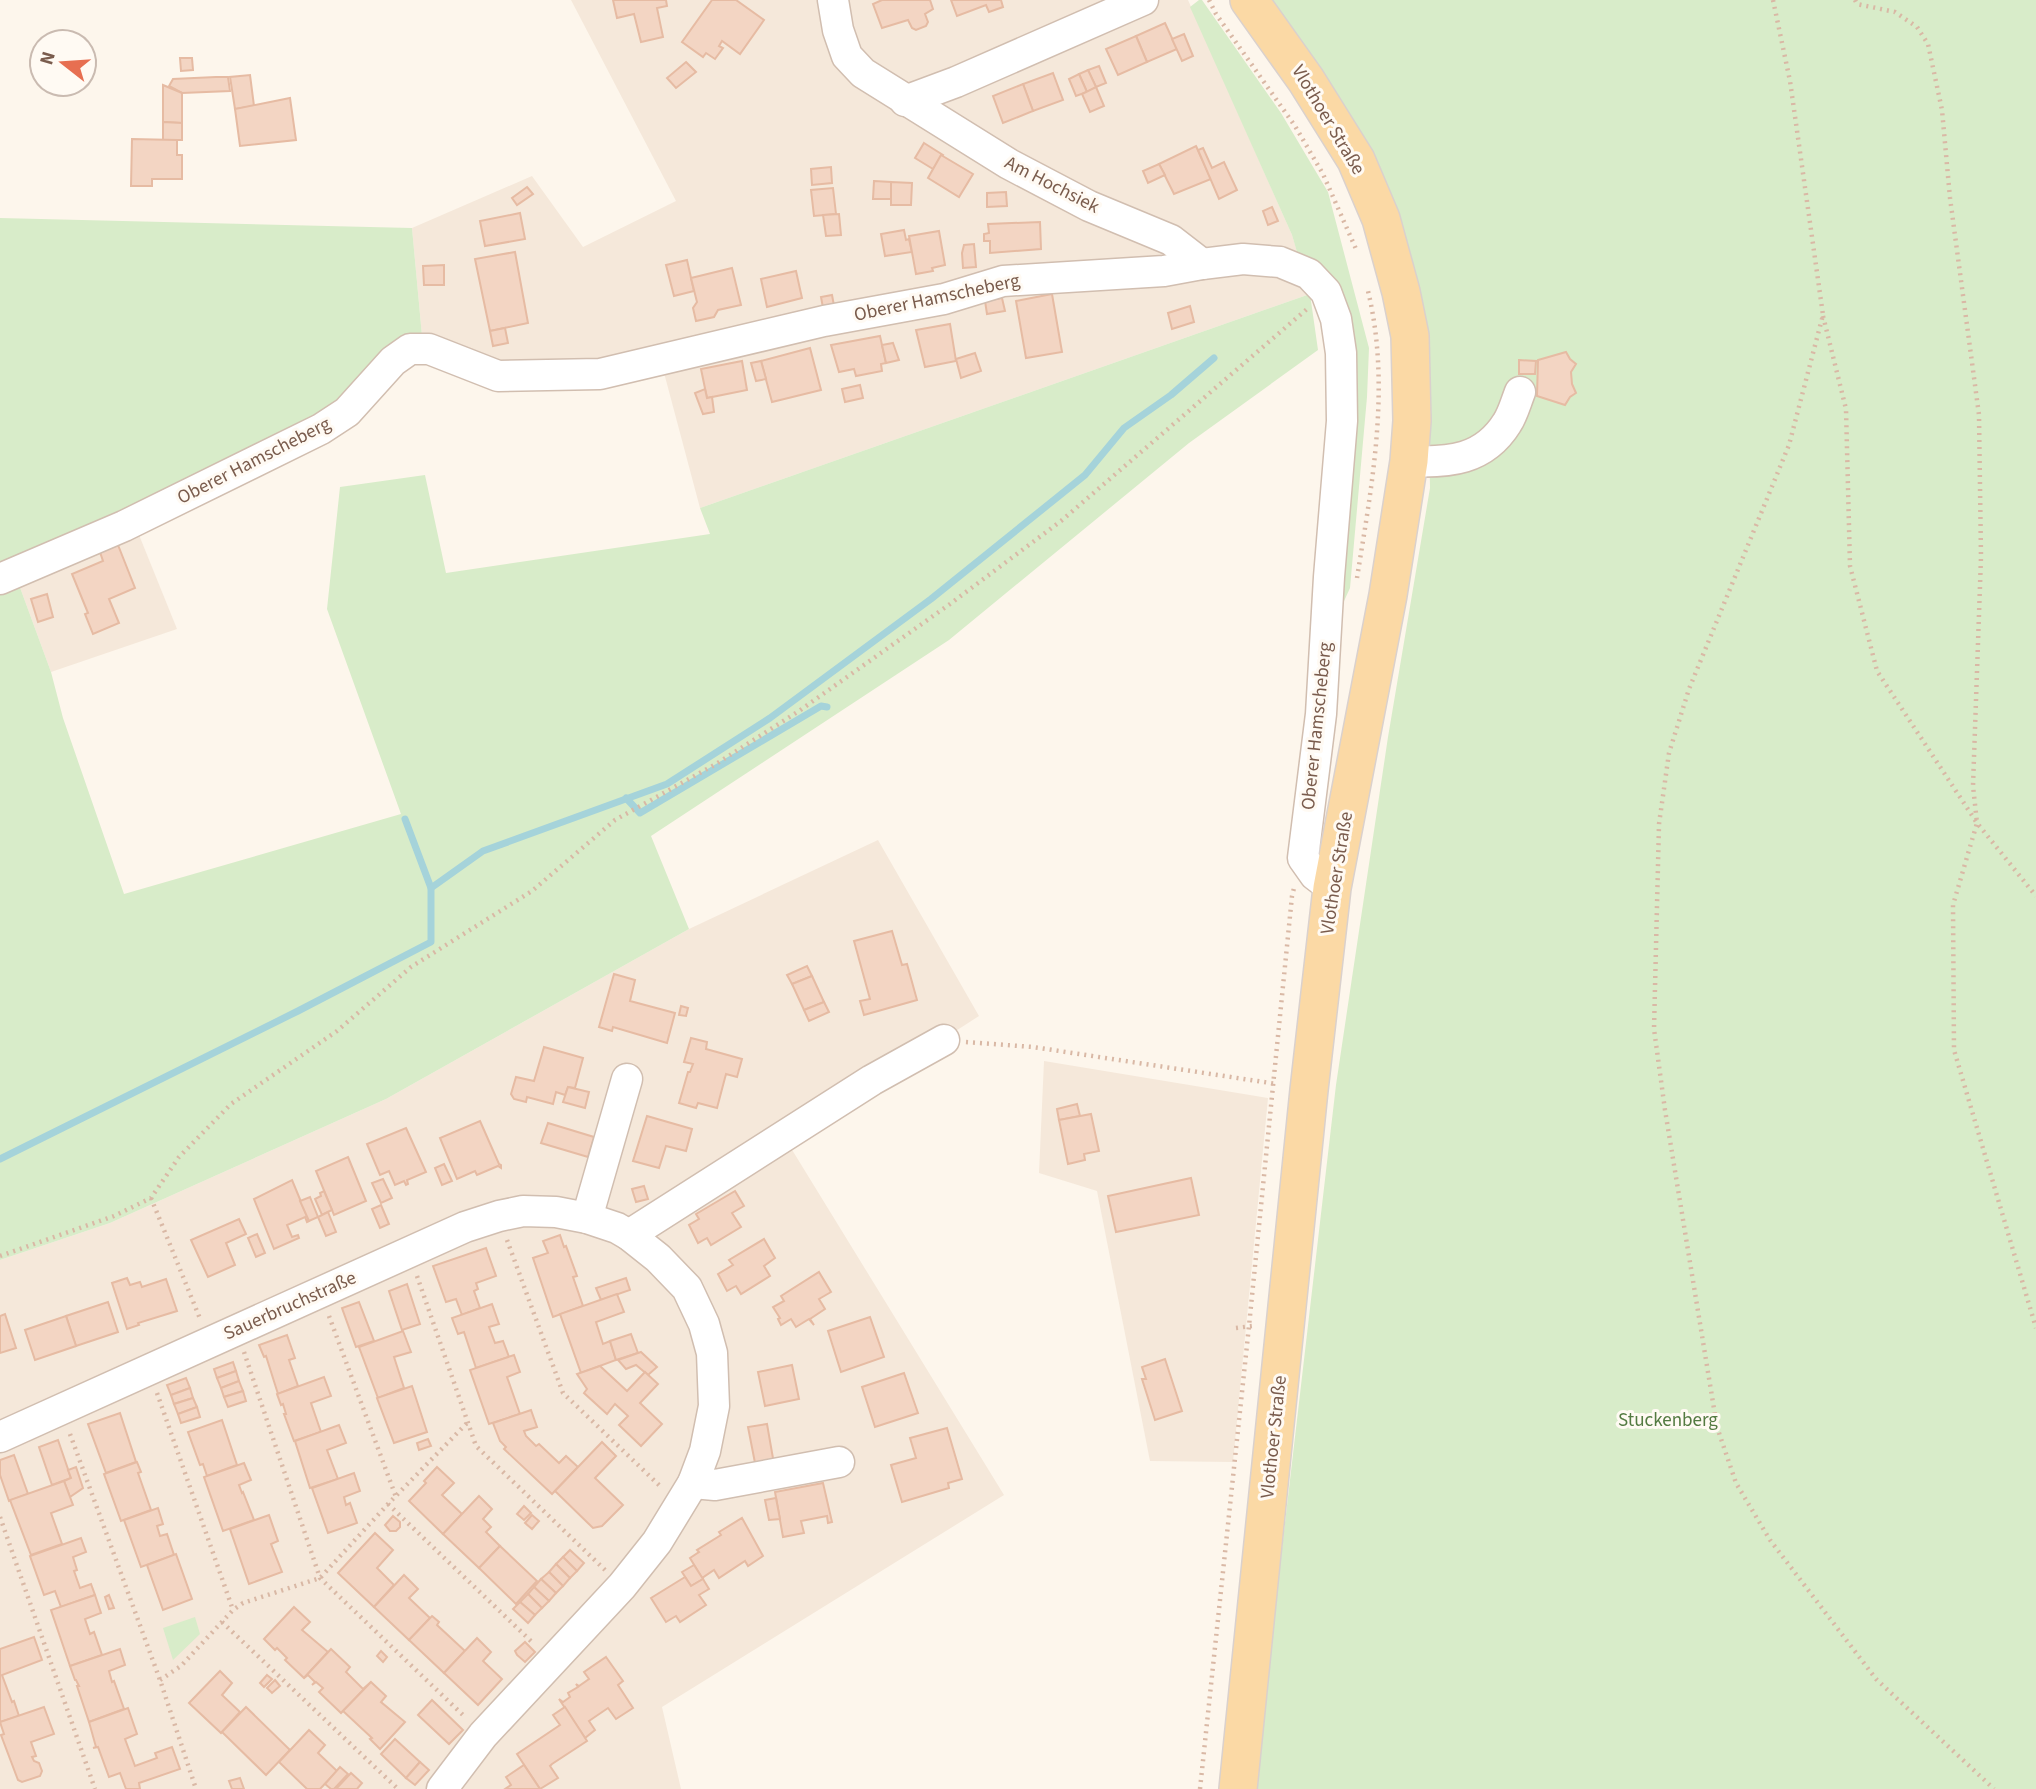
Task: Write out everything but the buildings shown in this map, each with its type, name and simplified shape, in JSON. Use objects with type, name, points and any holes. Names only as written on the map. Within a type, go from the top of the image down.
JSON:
[{"type":"main road","name":"Vlothoer Straße","points":[[1238,1789],[1307,1103],[1332,888],[1388,595],[1409,461],[1412,421],[1409,336],[1401,292],[1381,219],[1356,160],[1306,80],[1249,0]]},
{"type":"street","name":"Am Hochsiek","points":[[834,0],[838,30],[847,56],[863,73],[1009,164],[1089,206],[1171,240],[1202,264]]},
{"type":"street","points":[[905,101],[956,82],[1143,0]]},
{"type":"street","name":"Oberer Hamscheberg","points":[[0,579],[124,526],[321,429],[347,412],[393,361],[411,349],[429,349],[498,376],[600,373],[824,321],[944,299],[1003,281],[1164,271],[1243,259],[1280,262],[1309,274],[1326,292],[1336,319],[1340,353],[1342,421],[1329,577],[1326,658],[1303,858]]},
{"type":"street","points":[[1409,461],[1451,461],[1474,454],[1494,441],[1509,421],[1520,392]]},
{"type":"street","points":[[1303,858],[1315,875],[1332,888]]},
{"type":"street","points":[[629,1235],[872,1080],[944,1040]]},
{"type":"street","points":[[587,1218],[627,1079]]},
{"type":"street","name":"Sauerbruchstraße","points":[[0,1437],[465,1227],[499,1216],[523,1211],[556,1212],[587,1218],[617,1228],[658,1258],[687,1289],[704,1324],[712,1353],[714,1406],[705,1451],[686,1494],[657,1542],[622,1586],[483,1735],[442,1789]]},
{"type":"street","points":[[686,1494],[715,1485],[839,1462]]},
{"type":"path","points":[[1773,0],[1790,81],[1823,315],[1846,409],[1850,566],[1877,671],[1978,823],[2036,896]]},
{"type":"path","points":[[1855,0],[1857,4],[1895,12],[1917,27],[1928,44],[1942,110],[1950,198],[1979,415],[1981,557],[1973,786],[1978,823],[1953,905],[1954,1050],[2036,1328]]},
{"type":"path","points":[[0,1256],[114,1216],[151,1198],[179,1157],[231,1104],[337,1031],[411,967],[532,891],[615,820],[716,764],[799,711],[961,596],[1061,521],[1326,292]]},
{"type":"path","points":[[1823,315],[1789,444],[1689,689],[1668,753],[1659,824],[1654,1029],[1717,1427],[1736,1483],[1770,1540],[1876,1679],[1994,1789]]},
{"type":"path","points":[[1200,1789],[1292,896],[1303,858]]},
{"type":"path","points":[[944,1040],[1033,1047],[1274,1084]]},
{"type":"path","points":[[151,1198],[223,1337],[320,1578],[483,1735]]},
{"type":"path","points":[[499,1216],[563,1393],[686,1494]]},
{"type":"path","points":[[409,1252],[476,1446],[622,1586]]},
{"type":"path","points":[[321,1293],[396,1496]]},
{"type":"path","points":[[1236,1328],[1249,1326]]},
{"type":"path","points":[[149,1369],[233,1610]]},
{"type":"path","points":[[61,1409],[160,1680],[196,1789]]},
{"type":"path","points":[[160,1680],[181,1666],[233,1610],[243,1603],[320,1578],[387,1504],[468,1422]]},
{"type":"path","points":[[387,1504],[553,1662]]},
{"type":"path","points":[[0,1517],[95,1789]]},
{"type":"path","points":[[222,1622],[398,1789]]},
{"type":"shaded area","points":[[571,0],[1188,0],[1292,235],[1310,294],[700,508],[659,354],[512,367],[422,336],[412,228],[532,176],[583,247],[676,201]]},
{"type":"shaded area","points":[[137,530],[177,629],[51,672],[18,582]]},
{"type":"shaded area","points":[[878,840],[979,1016],[786,1140],[1004,1495],[662,1707],[681,1789],[0,1789],[0,1260],[110,1223],[386,1099],[689,929]]},
{"type":"shaded area","points":[[1044,1061],[1268,1098],[1233,1462],[1150,1461],[1097,1191],[1039,1173]]},
{"type":"green space","points":[[1202,0],[1281,113],[1328,192],[1369,348],[1350,588],[1334,623],[1351,355],[1299,259],[1292,235],[1190,7]]},
{"type":"green space","name":"Stuckenberg","points":[[1271,0],[2036,0],[2036,1789],[1254,1789],[1336,1085],[1388,737],[1430,488],[1428,370],[1366,149],[1313,58]]},
{"type":"green space","points":[[0,218],[412,228],[422,336],[356,395],[101,525],[0,568]]},
{"type":"green space","points":[[1310,294],[1318,350],[1189,443],[949,640],[651,836],[689,929],[386,1099],[110,1223],[0,1260],[0,589],[18,582],[51,672],[63,718],[124,894],[401,814],[327,609],[340,487],[425,475],[446,573],[710,534],[700,508]]},
{"type":"green space","points":[[195,1617],[200,1634],[173,1660],[163,1628]]},
{"type":"waterway","points":[[0,1159],[431,942],[431,888],[483,851],[667,784],[770,718],[931,599],[1085,475],[1124,428],[1171,395],[1214,358]]},
{"type":"waterway","points":[[626,798],[640,813],[821,706],[827,707]]},
{"type":"waterway","points":[[405,819],[431,888]]}]
